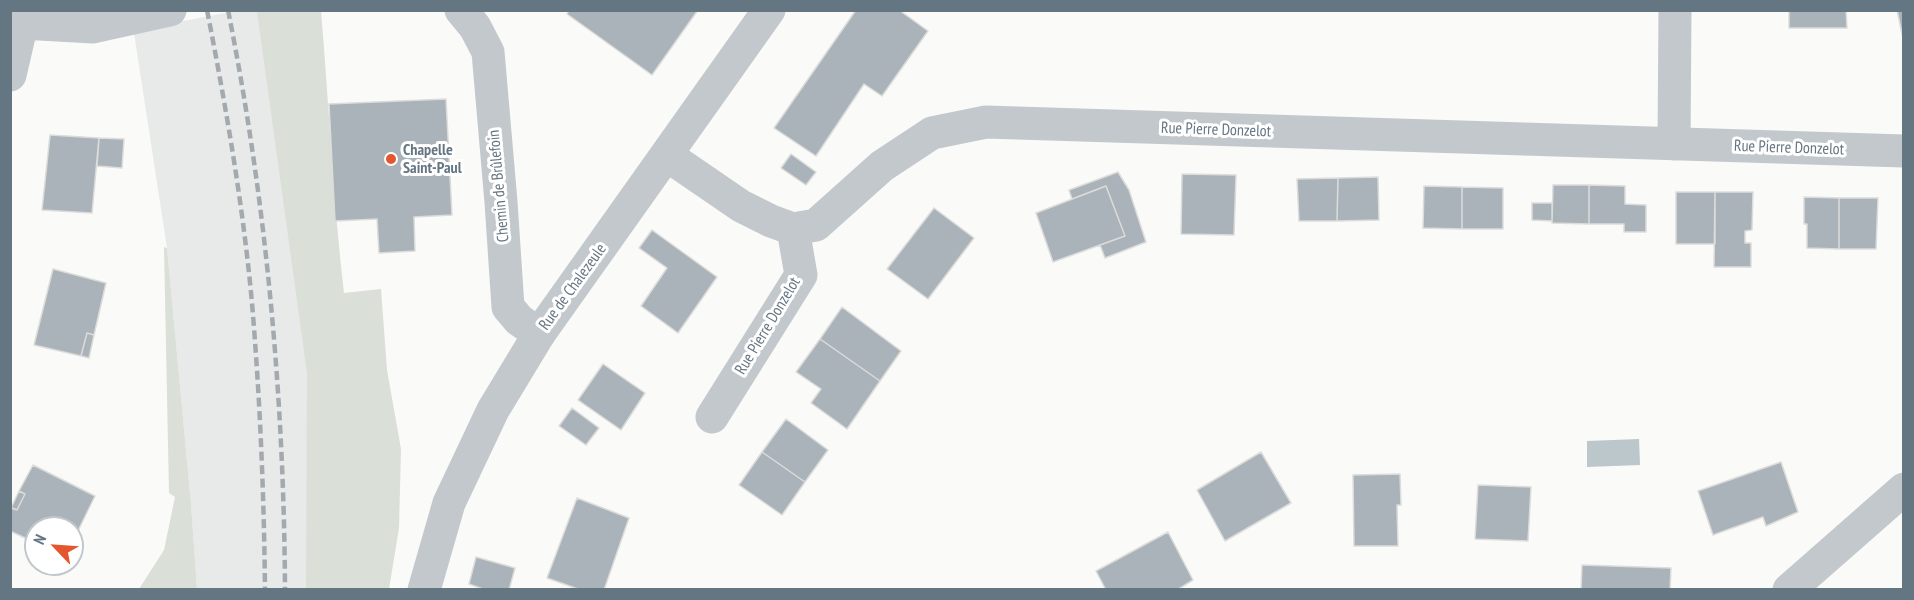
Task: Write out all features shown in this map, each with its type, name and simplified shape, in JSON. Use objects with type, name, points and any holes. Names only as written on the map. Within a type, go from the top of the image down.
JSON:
[{"type":"street","points":[[10,75],[21,17],[93,27],[170,10]]},
{"type":"street","name":"Rue de Chalezeule","points":[[424,590],[449,502],[493,410],[539,334],[668,156],[769,10]]},
{"type":"street","points":[[1674,144],[1675,10]]},
{"type":"street","name":"Chemin de Brûlefoin","points":[[476,16],[488,52],[508,307],[519,320],[539,334]]},
{"type":"street","name":"Rue Pierre Donzelot","points":[[712,417],[801,275],[793,229],[816,225],[882,166],[932,133],[986,122],[1904,151]]},
{"type":"street","points":[[668,156],[741,206],[793,229]]},
{"type":"street","points":[[1790,590],[1904,489]]},
{"type":"shaded area","points":[[236,11],[296,11],[373,589],[197,589],[167,248],[134,33],[162,25]]},
{"type":"shaded area","points":[[257,11],[321,11],[344,293],[381,289],[387,370],[401,449],[399,528],[389,589],[306,589],[307,373]]},
{"type":"shaded area","points":[[164,247],[167,248],[197,589],[139,589],[164,550],[175,497],[169,493]]},
{"type":"shaded area","points":[[1639,439],[1640,465],[1587,467],[1587,441]]},
{"type":"building","points":[[569,10],[698,10],[652,75],[567,14]]},
{"type":"building","points":[[856,10],[899,10],[928,31],[882,96],[864,84],[816,156],[774,128]]},
{"type":"building","points":[[1789,10],[1846,10],[1847,28],[1789,28]]},
{"type":"building","points":[[1897,10],[1904,10],[1904,43]]},
{"type":"building","name":"Chapelle Saint-Paul","points":[[446,99],[452,215],[414,217],[415,251],[379,253],[377,219],[335,221],[329,104]]},
{"type":"building","points":[[50,135],[99,138],[92,213],[42,210]]},
{"type":"building","points":[[99,138],[124,139],[122,168],[97,166]]},
{"type":"building","points":[[791,154],[816,172],[806,185],[781,168]]},
{"type":"building","points":[[1118,172],[1129,190],[1146,242],[1105,258],[1100,245],[1125,236],[1106,186],[1072,199],[1069,190]]},
{"type":"building","points":[[1182,174],[1236,175],[1234,235],[1181,234]]},
{"type":"building","points":[[1378,177],[1379,220],[1337,221],[1338,178]]},
{"type":"building","points":[[1338,178],[1337,221],[1299,221],[1297,179]]},
{"type":"building","points":[[1553,185],[1589,185],[1589,224],[1552,223]]},
{"type":"building","points":[[1589,185],[1625,186],[1625,204],[1646,205],[1646,232],[1624,232],[1624,224],[1589,224]]},
{"type":"building","points":[[1106,186],[1125,236],[1053,262],[1036,213]]},
{"type":"building","points":[[1424,186],[1462,187],[1462,229],[1423,228]]},
{"type":"building","points":[[1462,187],[1503,188],[1503,229],[1462,229]]},
{"type":"building","points":[[1676,192],[1715,192],[1715,244],[1676,244]]},
{"type":"building","points":[[1715,192],[1753,192],[1752,230],[1745,231],[1745,243],[1751,243],[1751,267],[1714,267]]},
{"type":"building","points":[[1804,197],[1839,198],[1839,249],[1807,248]]},
{"type":"building","points":[[1839,198],[1878,198],[1876,249],[1839,249]]},
{"type":"building","points":[[1532,203],[1552,203],[1552,221],[1532,220]]},
{"type":"building","points":[[934,208],[974,238],[928,299],[887,269]]},
{"type":"building","points":[[652,230],[717,277],[678,333],[641,306],[667,268],[639,248]]},
{"type":"building","points":[[53,269],[106,283],[94,335],[87,333],[81,356],[34,345]]},
{"type":"building","points":[[842,307],[901,351],[880,381],[820,339]]},
{"type":"building","points":[[87,333],[94,335],[89,358],[81,356]]},
{"type":"building","points":[[820,339],[880,381],[847,429],[811,403],[821,389],[796,372]]},
{"type":"building","points":[[603,364],[645,393],[621,430],[578,400]]},
{"type":"building","points":[[572,408],[599,428],[586,445],[559,426]]},
{"type":"building","points":[[786,419],[828,450],[805,482],[762,452]]},
{"type":"building","points":[[762,452],[805,482],[782,515],[739,485]]},
{"type":"building","points":[[1261,452],[1291,503],[1225,541],[1197,490]]},
{"type":"building","points":[[1781,462],[1798,512],[1766,526],[1763,517],[1713,535],[1698,491]]},
{"type":"building","points":[[33,465],[95,496],[84,518],[84,516],[24,516],[24,537],[10,531],[10,507],[17,510],[25,494],[19,491]]},
{"type":"building","points":[[1400,474],[1401,505],[1397,505],[1398,546],[1354,546],[1353,475]]},
{"type":"building","points":[[1478,485],[1531,487],[1528,541],[1475,539]]},
{"type":"building","points":[[19,491],[25,494],[17,510],[11,508]]},
{"type":"building","points":[[577,498],[629,518],[604,590],[581,590],[547,578]]},
{"type":"building","points":[[1168,532],[1193,580],[1177,590],[1106,590],[1096,571]]},
{"type":"building","points":[[476,557],[515,568],[509,590],[486,590],[469,584]]},
{"type":"building","points":[[1582,565],[1671,568],[1670,590],[1581,590]]},
{"type":"railway","points":[[207,10],[233,156],[252,303],[261,446],[265,590]]},
{"type":"railway","points":[[228,10],[253,154],[270,298],[281,444],[285,590]]},
{"type":"place","name":"Chapelle Saint-Paul","points":[[391,159]]}]
